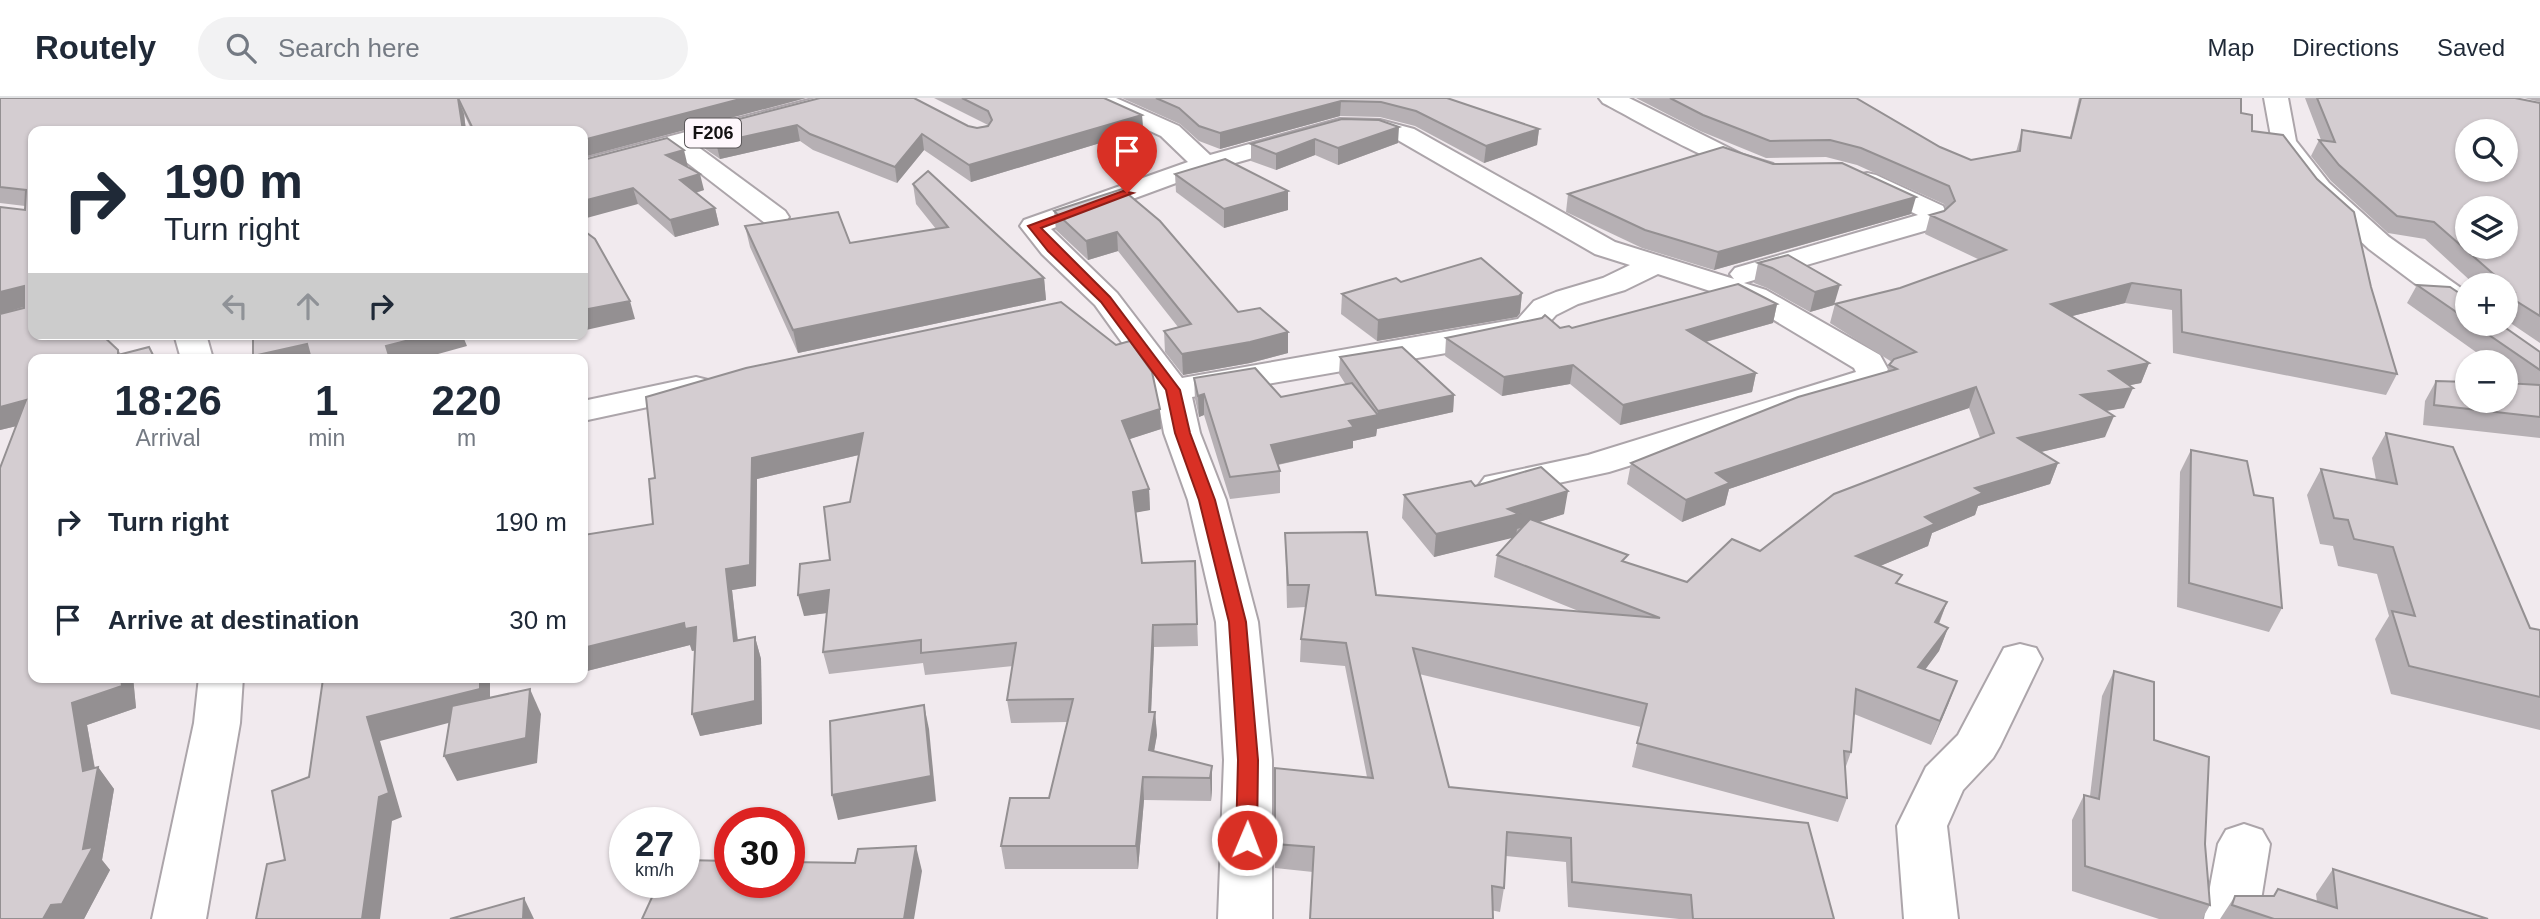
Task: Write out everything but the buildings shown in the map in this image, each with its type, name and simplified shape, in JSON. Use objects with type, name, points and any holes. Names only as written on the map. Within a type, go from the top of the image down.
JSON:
[{"type":"street","name":"F206","points":[[588,166],[844,98]]},
{"type":"street","points":[[1097,98],[1170,131],[1205,164]]},
{"type":"street","points":[[1611,98],[1734,160],[1764,169],[1792,172]]},
{"type":"street","points":[[2276,98],[2284,142],[2320,189],[2379,243],[2455,299]]},
{"type":"street","points":[[1245,919],[1248,760],[1237,622],[1207,500],[1182,433],[1173,390],[1106,299],[1052,248],[1034,226],[1205,164],[1340,126],[1380,127],[1405,134],[1440,151],[1605,248],[1755,296],[1868,362],[1873,373],[1865,382],[1597,464],[1468,491]]},
{"type":"street","points":[[677,143],[775,217]]},
{"type":"street","points":[[1715,282],[1928,221],[1934,217],[1933,212],[1843,171]]},
{"type":"street","points":[[1173,390],[1481,337],[1499,331],[1521,330],[1528,327],[1545,308],[1567,298],[1614,284],[1656,264]]},
{"type":"street","points":[[1070,308],[1106,299]]},
{"type":"street","points":[[588,410],[719,382]]},
{"type":"street","points":[[1930,919],[1922,826],[1943,780],[1976,746],[2020,659]]},
{"type":"street","points":[[179,919],[217,723],[220,683]]},
{"type":"street","points":[[2231,919],[2244,844]]},
{"type":"route","points":[[1127,193],[1034,226],[1052,248],[1106,299],[1173,390],[1182,433],[1207,500],[1237,622],[1248,760],[1247,840]]}]
